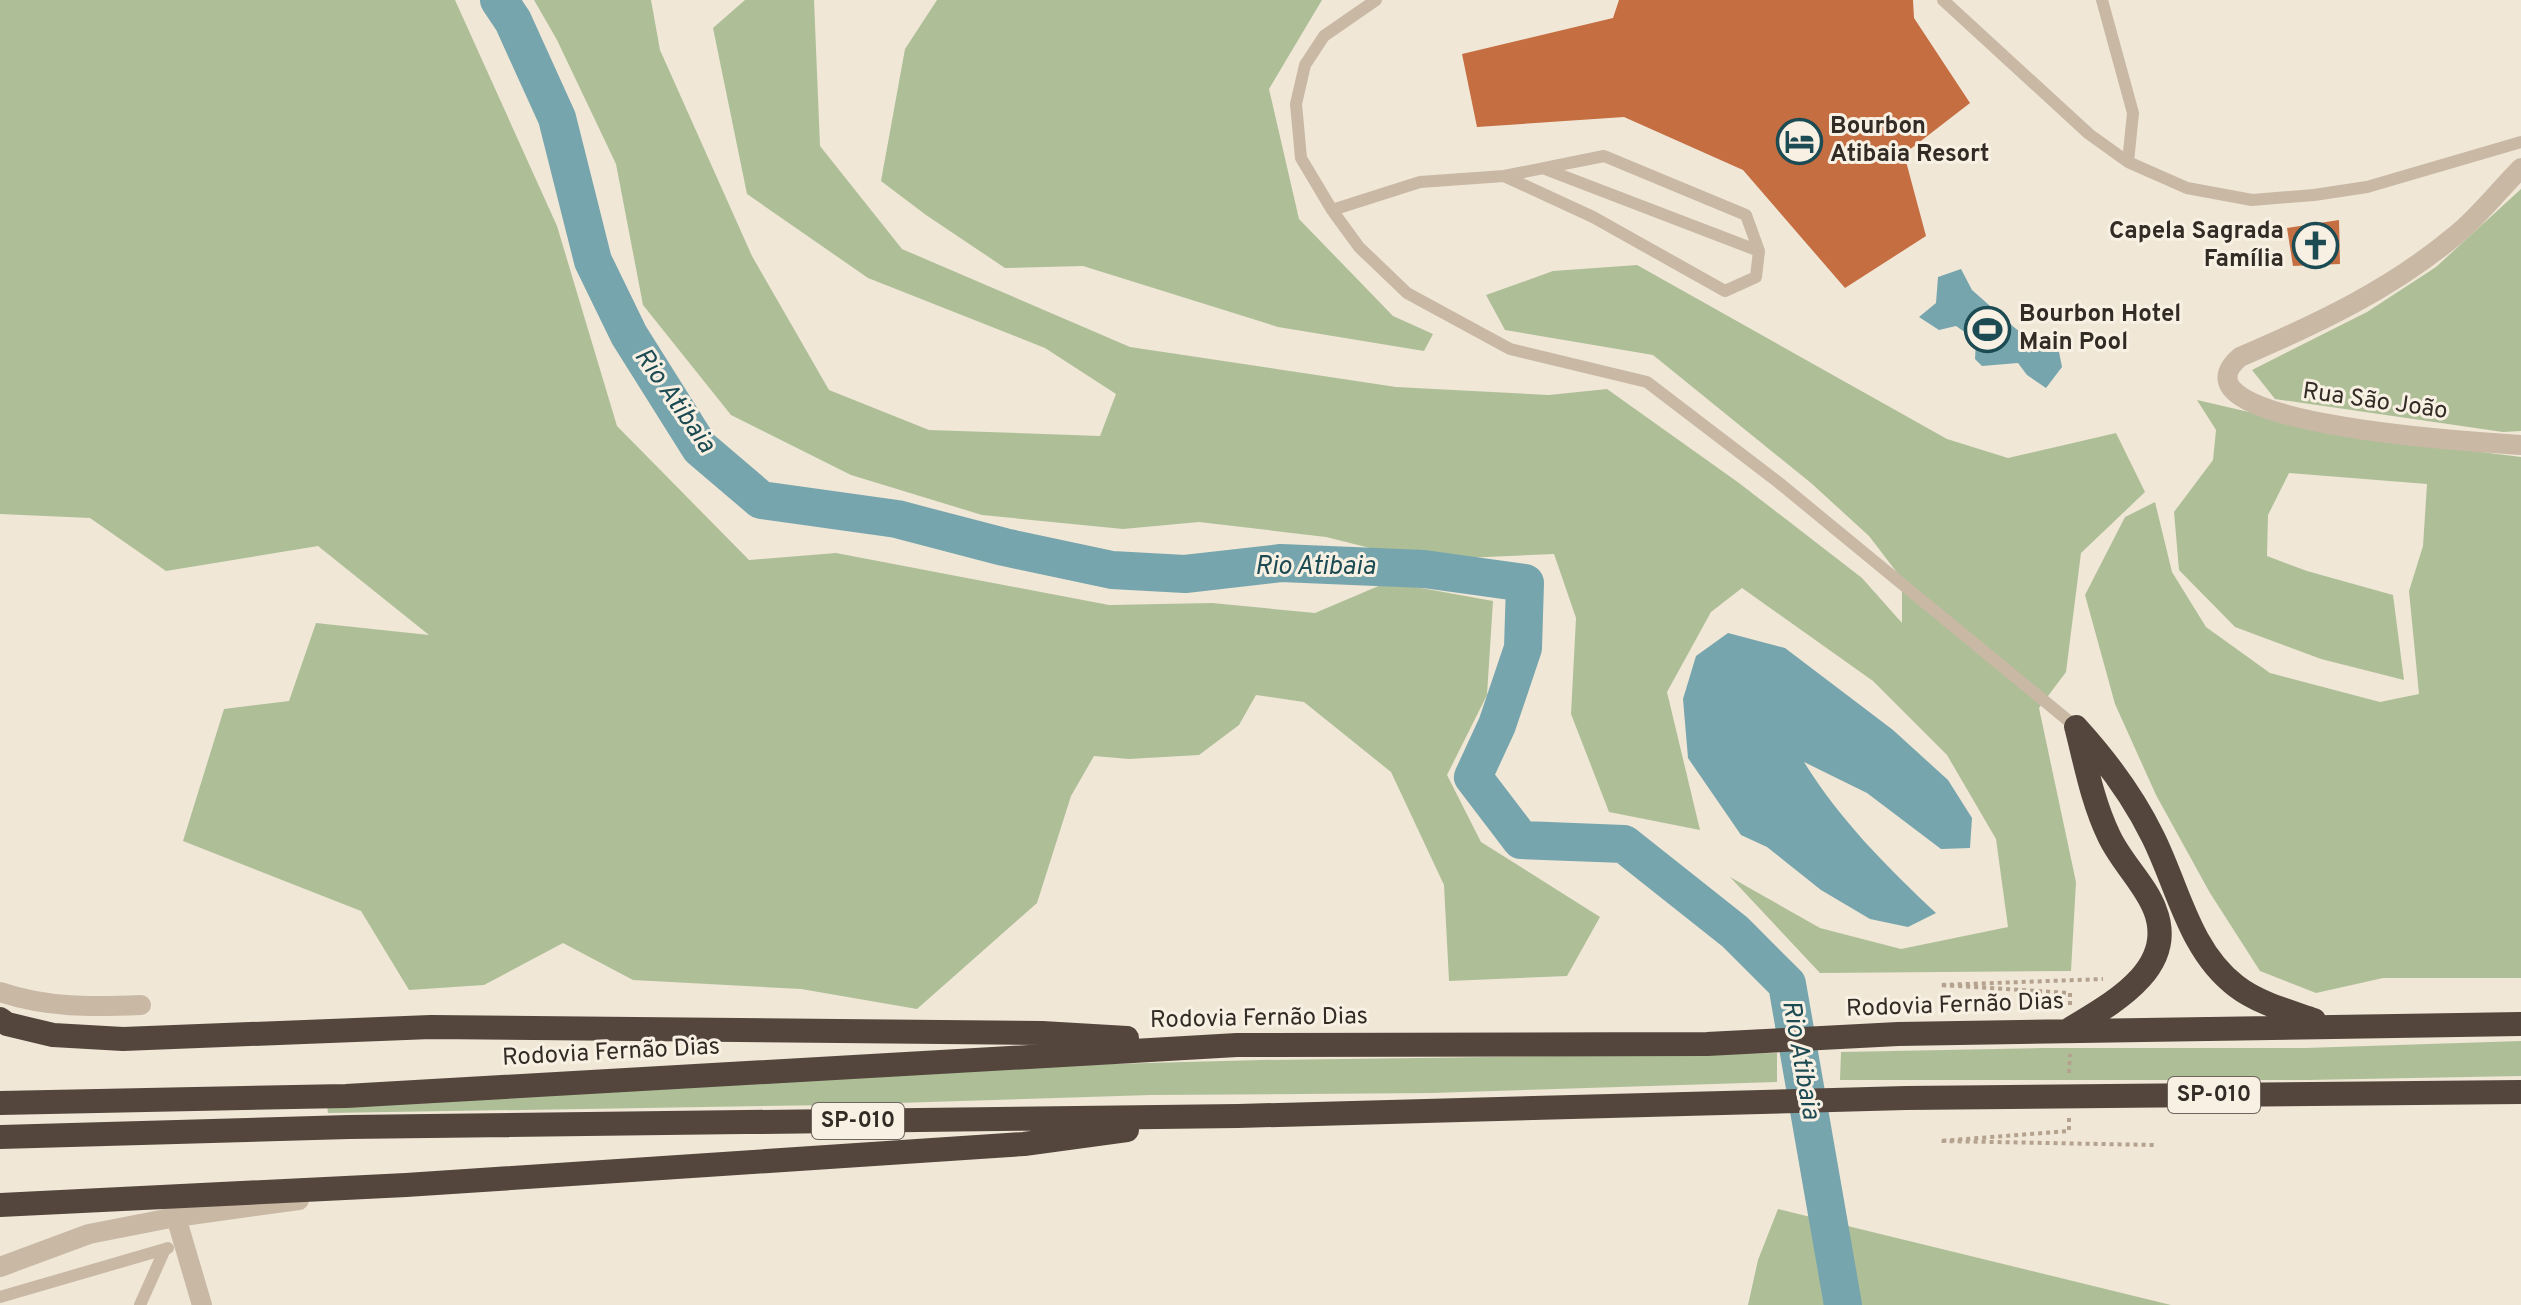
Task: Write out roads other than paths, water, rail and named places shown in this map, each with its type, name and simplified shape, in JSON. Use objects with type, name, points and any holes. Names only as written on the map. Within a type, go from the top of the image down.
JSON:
[{"type":"highway","points":[[2076,727],[2105,758],[2130,794],[2154,838],[2194,933],[2211,962],[2236,986],[2265,1003],[2327,1025]]},
{"type":"highway","points":[[2069,1031],[2126,995],[2142,977],[2153,961],[2159,924],[2155,907],[2110,838],[2095,802],[2076,727]]},
{"type":"highway","points":[[0,1019],[7,1024],[53,1035],[123,1039],[431,1027],[1042,1033],[1237,1045]]},
{"type":"highway","name":"Rodovia Fernão Dias","points":[[0,1103],[346,1096],[1237,1045],[1707,1044],[1898,1034],[2521,1024]]},
{"type":"highway","name":"SP-010","points":[[0,1137],[349,1127],[1238,1116],[1906,1098],[2521,1092]]},
{"type":"highway","points":[[0,1205],[406,1185],[1024,1144],[1238,1116]]},
{"type":"street","name":"Rua São João","points":[[2521,168],[2460,232],[2423,261],[2368,298],[2240,357],[2231,365],[2228,374],[2231,385],[2249,403],[2308,421],[2521,445]]},
{"type":"street","points":[[0,992],[29,1002],[71,1007],[141,1005]]},
{"type":"street","points":[[0,1267],[89,1234],[176,1217],[406,1185]]},
{"type":"street","points":[[176,1217],[174,1247],[202,1305]]},
{"type":"lane","points":[[1376,0],[1324,36],[1305,65],[1296,104],[1301,158],[1332,210],[1359,247],[1407,293],[1510,349],[1647,382],[1778,482],[2076,727]]},
{"type":"lane","points":[[1943,0],[2089,134],[2128,162],[2187,188],[2252,200],[2314,195],[2367,187],[2521,142]]},
{"type":"lane","points":[[2102,0],[2133,113],[2128,162]]},
{"type":"lane","points":[[1332,210],[1420,182],[1504,176],[1604,156],[1746,215],[1759,251],[1756,277],[1725,291],[1593,217],[1504,176]]},
{"type":"lane","points":[[1542,168],[1759,251]]},
{"type":"lane","points":[[0,1297],[174,1247]]},
{"type":"lane","points":[[140,1305],[174,1247]]},
{"type":"water","name":"Bourbon Hotel Main Pool","points":[[1961,269],[1972,290],[2015,328],[2037,345],[2058,347],[2062,367],[2046,388],[2027,375],[2018,363],[1982,366],[1975,359],[1976,340],[1956,326],[1939,330],[1919,317],[1936,303],[1938,277]]},
{"type":"water","points":[[1728,633],[1785,648],[1893,730],[1948,780],[1972,818],[1970,848],[1941,849],[1867,793],[1804,762],[1865,842],[1936,913],[1908,927],[1870,919],[1821,890],[1767,847],[1741,835],[1688,758],[1683,699],[1696,656]]},
{"type":"waterway","name":"Rio Atibaia","points":[[499,0],[513,21],[557,118],[593,261],[629,335],[700,448],[761,500],[897,519],[1004,547],[1112,570],[1185,574],[1281,563],[1424,569],[1525,583],[1523,648],[1497,725],[1473,777],[1521,840],[1624,844],[1735,932],[1787,984],[1843,1305]]},
{"type":"place","name":"Bourbon Atibaia Resort","points":[[1799,141]]},
{"type":"place","name":"Capela Sagrada Família","points":[[2315,246]]},
{"type":"place","name":"Bourbon Hotel Main Pool","points":[[1988,329]]}]
